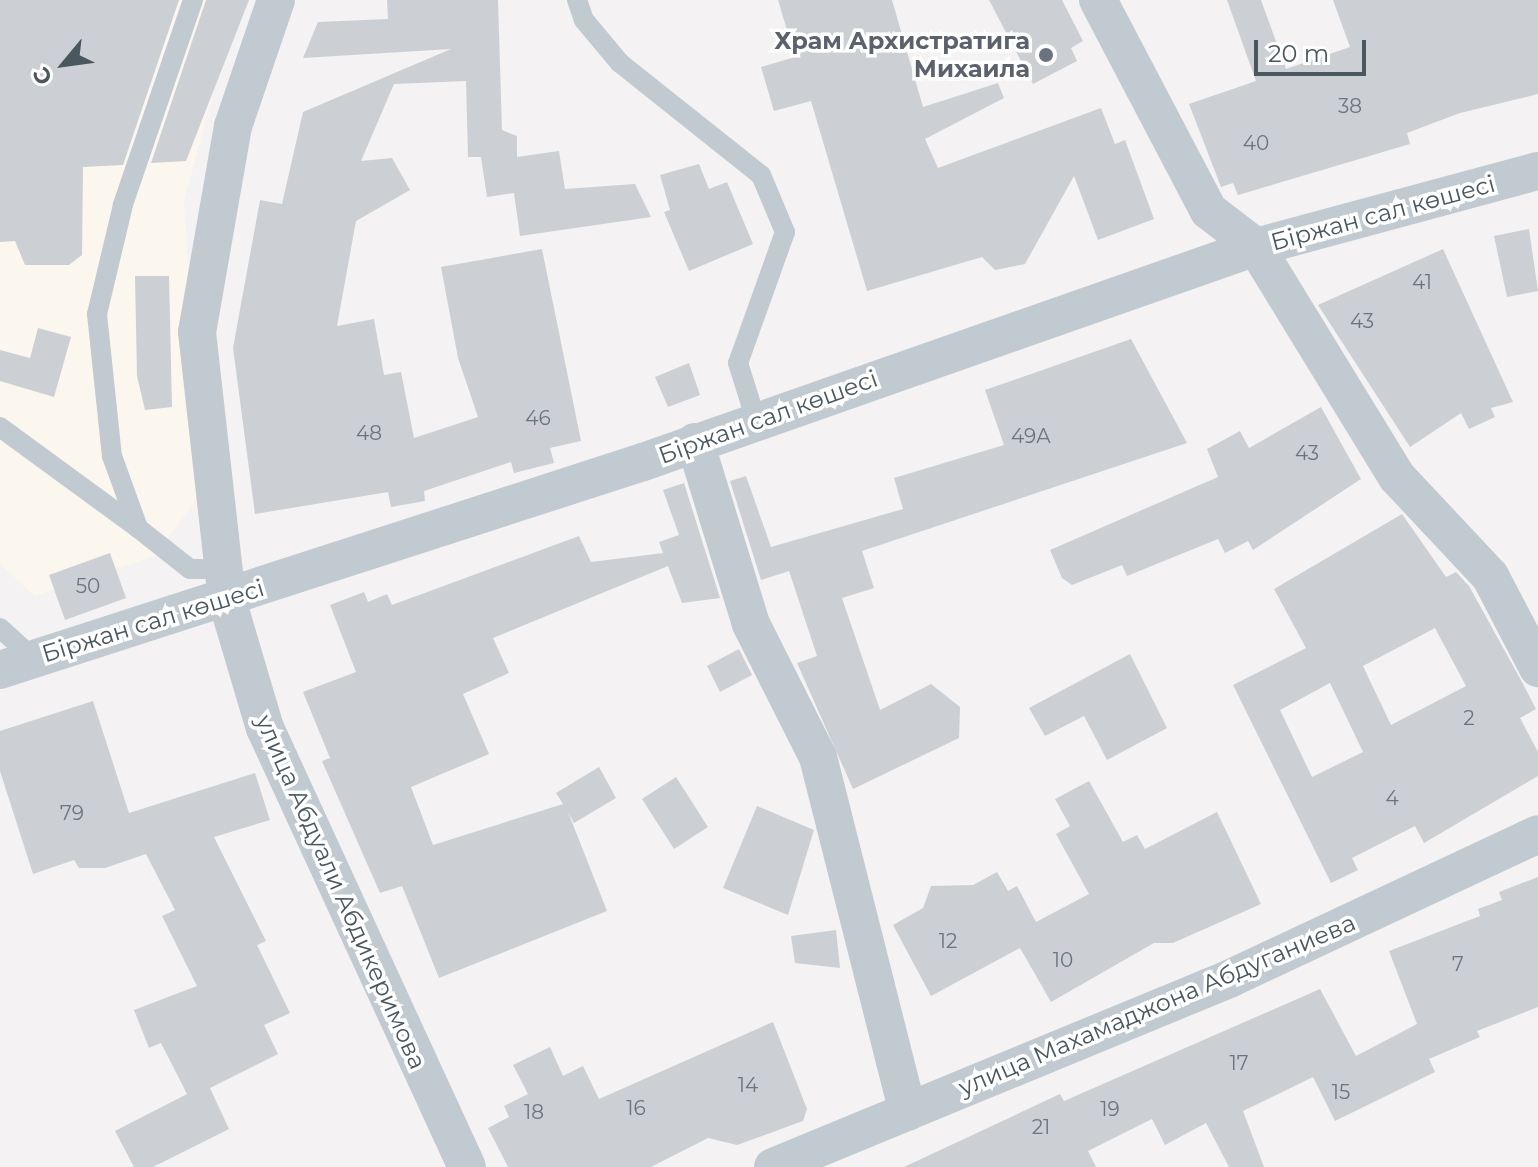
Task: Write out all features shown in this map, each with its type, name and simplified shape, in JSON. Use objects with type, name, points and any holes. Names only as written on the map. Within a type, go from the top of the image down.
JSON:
[{"type":"street","name":"улица Абдуали Абдикеримова","points":[[276,0],[233,126],[197,332],[225,584],[265,728],[467,1167]]},
{"type":"street","points":[[1098,0],[1209,211],[1256,247],[1397,477],[1490,576],[1538,668]]},
{"type":"street","name":"Біржан сал көшесі","points":[[17,664],[225,584],[695,442],[1256,247],[1538,171]]},
{"type":"street","points":[[695,442],[751,624],[818,757],[908,1112]]},
{"type":"street","name":"улица Махамаджона Абдуганиева","points":[[773,1167],[1231,978],[1538,834]]},
{"type":"lane","points":[[138,528],[112,456],[97,314],[123,205],[193,0]]},
{"type":"lane","points":[[577,0],[584,20],[620,63],[761,175],[785,232],[738,363],[756,420]]},
{"type":"lane","points":[[0,427],[190,569],[225,584]]},
{"type":"lane","points":[[0,628],[17,664]]},
{"type":"shaded area","points":[[0,0],[238,0],[184,201],[202,491],[155,556],[35,596],[0,564]]},
{"type":"building","points":[[0,0],[179,0],[123,165],[83,167],[82,255],[69,265],[25,265],[15,241],[0,242]]},
{"type":"building","points":[[206,0],[249,0],[186,161],[151,163]]},
{"type":"building","points":[[387,0],[498,0],[502,130],[517,136],[517,157],[559,151],[565,189],[635,184],[651,217],[520,236],[514,193],[487,197],[481,157],[468,157],[466,81],[394,84],[361,161],[392,158],[410,190],[356,221],[337,326],[374,319],[384,375],[401,372],[414,438],[478,417],[458,358],[441,267],[542,249],[581,441],[550,448],[554,463],[514,473],[511,462],[424,491],[425,501],[391,507],[388,492],[255,514],[233,348],[260,200],[282,204],[303,112],[451,49],[303,58],[318,22],[388,19]]},
{"type":"building","points":[[778,0],[892,0],[923,107],[998,83],[1004,98],[925,139],[938,168],[1101,108],[1115,144],[1125,140],[1154,219],[1098,240],[1074,176],[1025,264],[995,270],[982,257],[867,291],[811,101],[774,111],[761,67],[795,57]]},
{"type":"building","name":"Храм Архистратига Михаила","points":[[989,0],[1062,0],[1083,41],[1071,48],[1077,61],[1033,84]]},
{"type":"building","points":[[1227,0],[1261,0],[1286,69],[1350,47],[1333,0],[1538,0],[1538,94],[1460,113],[1407,133],[1410,144],[1238,195],[1233,183],[1221,187],[1189,104],[1256,81]]},
{"type":"building","points":[[699,164],[709,189],[727,182],[753,244],[689,271],[664,212],[670,210],[660,175]]},
{"type":"building","points":[[1529,229],[1538,291],[1507,297],[1494,236]]},
{"type":"building","points":[[1443,249],[1513,402],[1491,408],[1495,417],[1469,429],[1461,413],[1410,447],[1318,305]]},
{"type":"building","points":[[135,276],[169,276],[172,407],[145,410],[137,376]]},
{"type":"building","points":[[38,328],[71,337],[54,397],[0,381],[0,350],[30,358]]},
{"type":"building","points":[[1131,339],[1187,443],[862,551],[874,588],[842,598],[880,710],[931,684],[960,707],[959,738],[853,789],[797,663],[817,656],[789,571],[761,580],[730,481],[746,476],[771,547],[903,509],[894,478],[1004,445],[985,390]]},
{"type":"building","points":[[689,363],[700,395],[668,407],[655,377]]},
{"type":"building","points":[[1321,407],[1361,479],[1253,550],[1248,541],[1225,553],[1218,539],[1127,576],[1122,565],[1072,585],[1062,578],[1050,550],[1218,477],[1207,449],[1240,431],[1249,448]]},
{"type":"building","points":[[684,483],[720,598],[682,603],[668,566],[493,638],[509,673],[463,694],[489,754],[411,787],[433,845],[563,804],[556,793],[599,767],[616,798],[574,823],[568,812],[607,911],[439,978],[402,886],[380,893],[322,761],[330,758],[303,692],[356,672],[330,605],[364,592],[368,602],[387,594],[392,605],[579,536],[591,562],[663,553],[659,542],[679,535],[663,490]]},
{"type":"building","points":[[1402,514],[1446,577],[1456,572],[1469,586],[1522,682],[1536,709],[1520,718],[1538,752],[1538,776],[1424,843],[1415,826],[1352,858],[1358,870],[1331,883],[1233,685],[1306,648],[1274,589]],"holes":[[[1435,628],[1466,686],[1391,725],[1363,666]],[[1330,683],[1363,752],[1312,777],[1280,710]]]},
{"type":"building","points":[[110,553],[126,598],[65,620],[49,575]]},
{"type":"building","points":[[739,649],[752,675],[720,692],[707,666]]},
{"type":"building","points":[[1130,654],[1167,728],[1107,760],[1084,716],[1045,736],[1029,708]]},
{"type":"building","points":[[93,701],[129,813],[255,773],[270,820],[214,837],[266,941],[257,945],[290,1013],[264,1025],[278,1054],[210,1088],[229,1129],[153,1167],[134,1167],[115,1131],[187,1094],[161,1043],[149,1048],[134,1010],[197,986],[162,916],[175,910],[146,854],[105,868],[79,868],[74,860],[33,874],[0,771],[0,731]]},
{"type":"building","points":[[676,777],[708,827],[674,849],[642,799]]},
{"type":"building","points":[[1089,781],[1123,842],[1137,835],[1145,849],[1217,812],[1261,904],[1173,943],[1154,943],[1051,1002],[1020,948],[931,996],[893,925],[923,908],[931,886],[973,885],[997,872],[1008,891],[1017,886],[1036,922],[1089,894],[1056,834],[1070,826],[1055,799]]},
{"type":"building","points":[[757,806],[814,830],[788,915],[723,888]]},
{"type":"building","points":[[1538,877],[1538,1007],[1477,1031],[1480,1037],[1429,1059],[1435,1072],[1335,1121],[1313,1077],[1243,1111],[1264,1167],[1229,1167],[1206,1123],[1165,1145],[1152,1119],[1088,1151],[1096,1167],[904,1167],[1060,1094],[1064,1101],[1320,989],[1356,1056],[1417,1024],[1389,951],[1480,916],[1478,909],[1502,900],[1499,892]]},
{"type":"building","points":[[836,930],[840,968],[795,963],[791,936]]},
{"type":"building","points":[[773,1022],[807,1109],[803,1121],[737,1145],[708,1138],[651,1167],[508,1167],[488,1128],[509,1117],[504,1106],[528,1094],[513,1065],[550,1047],[563,1076],[583,1066],[599,1099]]},
{"type":"place","name":"Храм Архистратига Михаила","points":[[1046,55]]}]
